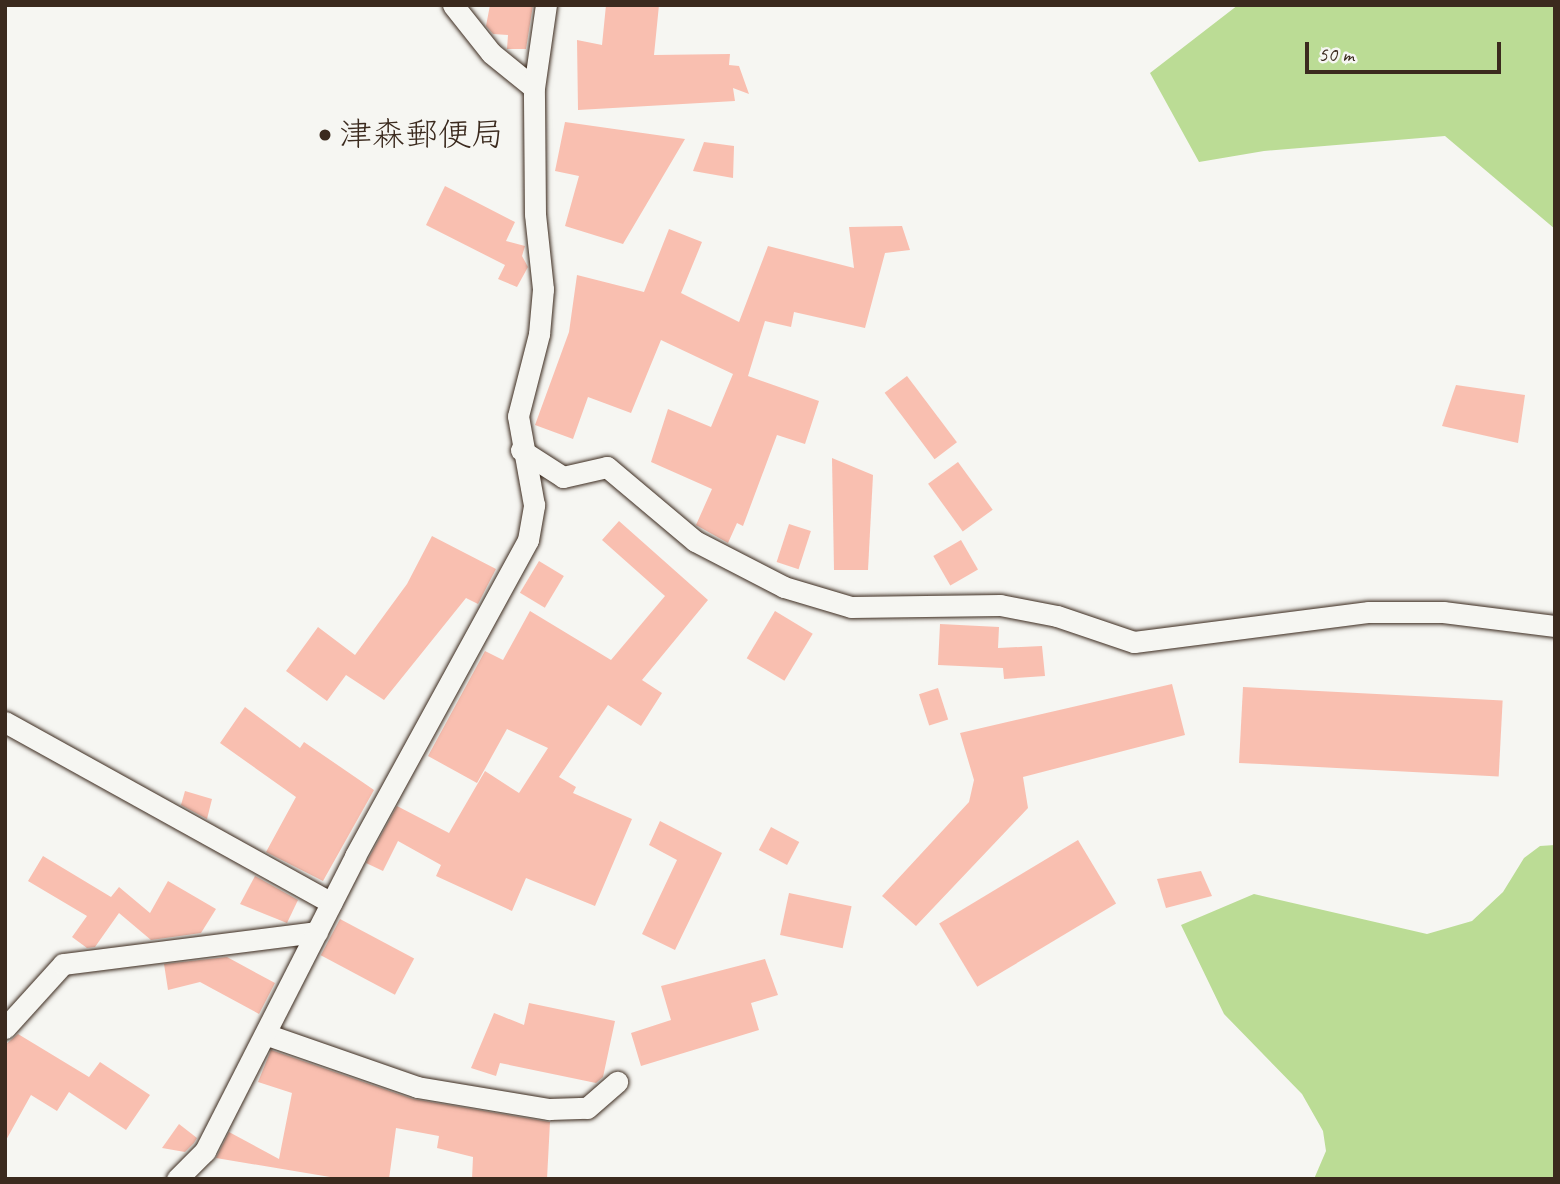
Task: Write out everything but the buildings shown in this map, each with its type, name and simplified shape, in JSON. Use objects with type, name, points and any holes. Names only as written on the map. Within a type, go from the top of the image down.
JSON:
[{"type":"street","points":[[453,5],[491,53],[534,88]]},
{"type":"street","points":[[177,1179],[205,1151],[331,903],[528,540],[534,505],[521,450],[518,416],[539,334],[543,289],[535,214],[534,88],[546,5]]},
{"type":"street","points":[[521,450],[563,477],[607,467],[695,541],[784,587],[850,607],[1000,605],[1057,616],[1134,642],[1369,612],[1443,612],[1555,626]]},
{"type":"street","points":[[5,722],[331,903]]},
{"type":"street","points":[[5,1028],[63,964],[317,932]]},
{"type":"street","points":[[265,1034],[417,1087],[549,1109],[587,1108],[617,1082]]},
{"type":"green space","points":[[1238,5],[1555,5],[1555,229],[1445,136],[1264,151],[1199,162],[1150,73]]},
{"type":"green space","points":[[1555,845],[1555,1179],[1314,1179],[1326,1151],[1323,1131],[1302,1094],[1224,1014],[1181,925],[1254,894],[1427,934],[1472,921],[1503,892],[1524,858],[1540,846]]},
{"type":"place","name":"津森郵便局","points":[[325,135]]}]
